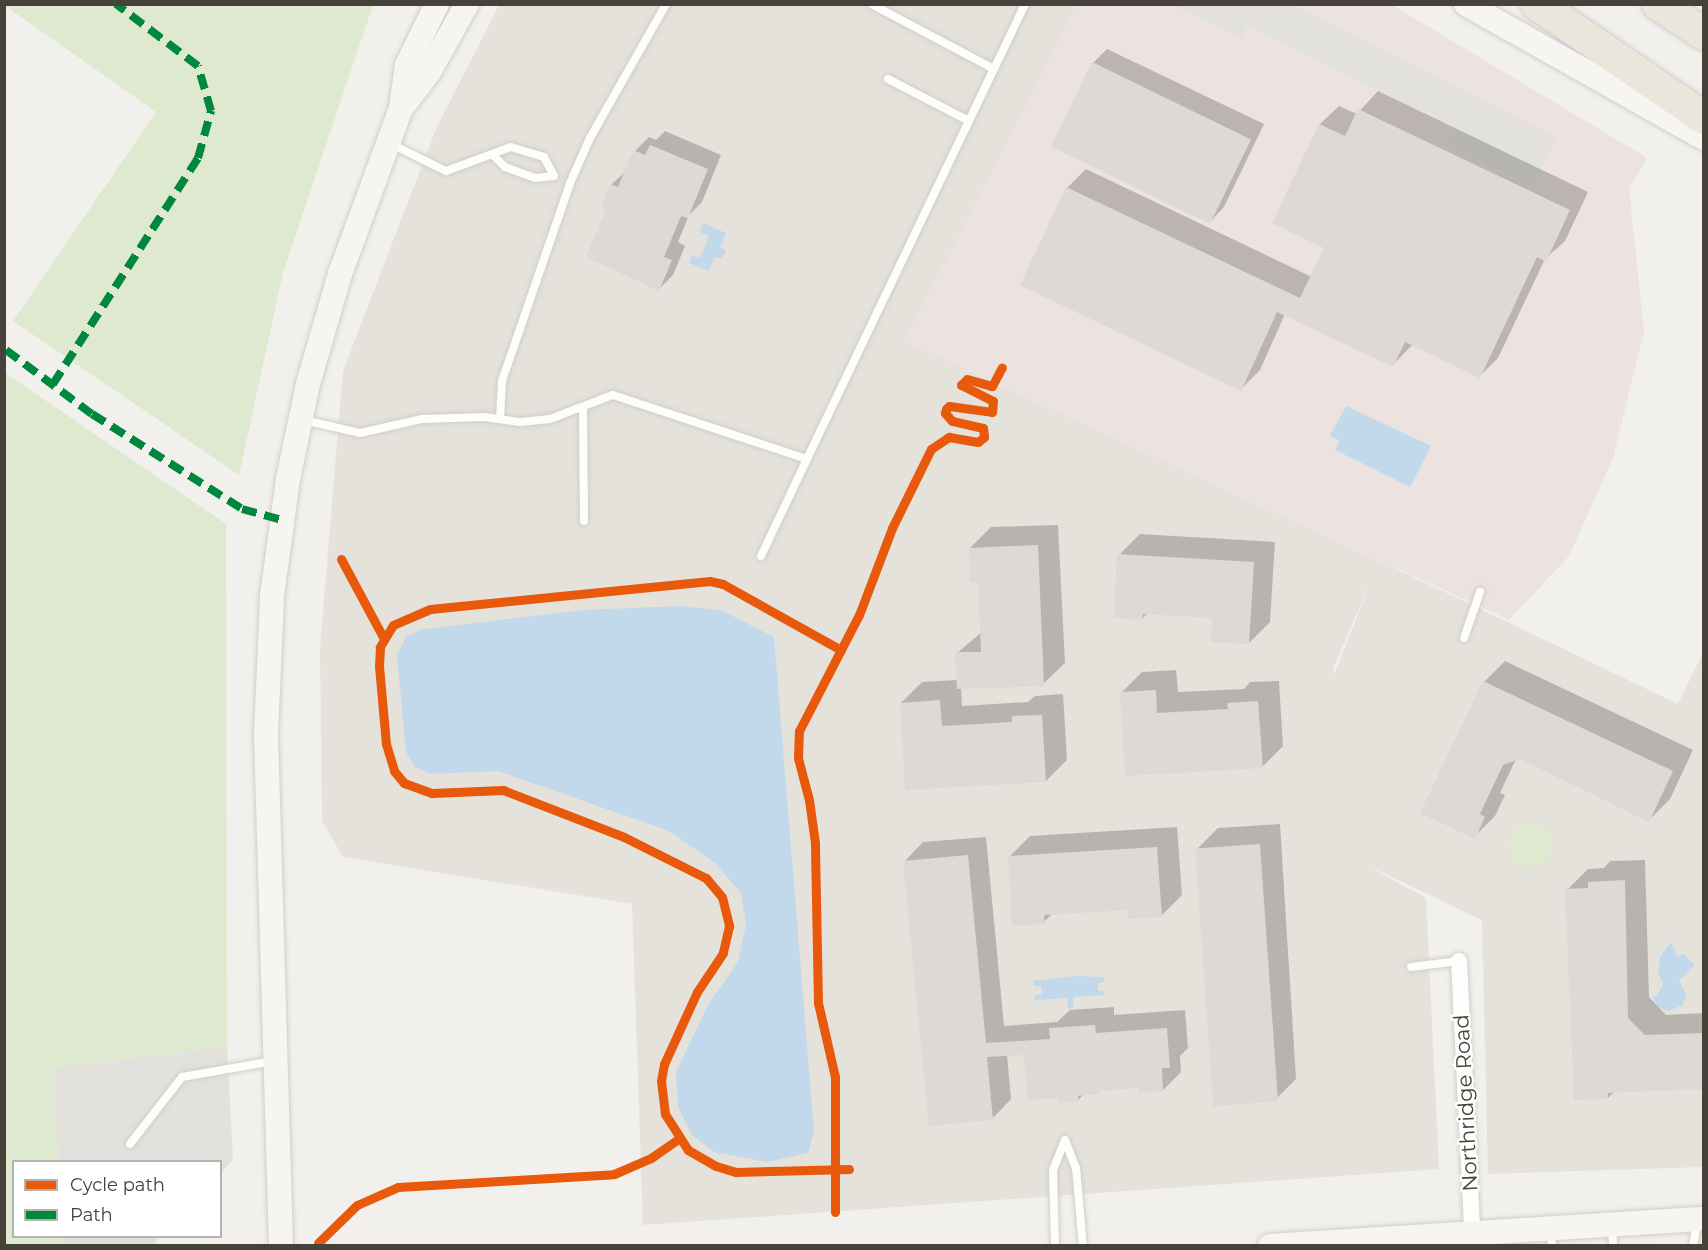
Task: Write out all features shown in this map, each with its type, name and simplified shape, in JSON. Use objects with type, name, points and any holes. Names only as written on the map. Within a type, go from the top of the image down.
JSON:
[{"type":"highway","points":[[1537,4],[1704,118]]},
{"type":"highway","points":[[1658,4],[1704,34]]},
{"type":"main road","points":[[281,1245],[266,735],[270,642],[284,510],[301,419],[340,274],[401,108],[407,65],[437,4]]},
{"type":"main road","points":[[401,108],[429,72],[467,4]]},
{"type":"main road","points":[[1466,4],[1704,138]]},
{"type":"main road","points":[[1270,1245],[1613,1235],[1700,1220]]},
{"type":"street","name":"Northridge Road","points":[[1459,961],[1473,1240]]},
{"type":"lane","points":[[500,419],[502,381],[570,183],[590,138],[666,4]]},
{"type":"lane","points":[[871,4],[993,69]]},
{"type":"lane","points":[[761,556],[1026,4]]},
{"type":"lane","points":[[888,79],[969,121]]},
{"type":"lane","points":[[388,143],[446,171],[511,147],[544,157],[554,176]]},
{"type":"lane","points":[[493,155],[505,168],[535,178],[554,176],[570,183]]},
{"type":"lane","points":[[301,419],[360,433],[422,419],[500,419],[521,423],[550,419],[613,395],[807,459]]},
{"type":"lane","points":[[583,406],[584,521]]},
{"type":"lane","points":[[1464,638],[1480,592]]},
{"type":"lane","points":[[1411,968],[1459,961]]},
{"type":"lane","points":[[130,1144],[182,1077],[274,1061]]},
{"type":"lane","points":[[1055,1245],[1053,1170],[1065,1140],[1076,1168],[1083,1245]]},
{"type":"lane","points":[[1693,1245],[1700,1220]]},
{"type":"shaded area","points":[[499,5],[1078,5],[905,341],[1380,561],[1678,704],[1703,652],[1703,1167],[1488,1174],[1482,920],[1364,864],[1426,898],[1439,1169],[643,1225],[632,904],[343,857],[322,821],[320,648],[343,371],[436,129]],"holes":[[[1369,586],[1334,675],[1333,669]]]},
{"type":"shaded area","points":[[1078,5],[1392,5],[1647,158],[1629,188],[1644,332],[1613,458],[1569,556],[1509,620],[904,341]]},
{"type":"shaded area","points":[[1174,5],[1293,5],[1557,138],[1533,186],[1448,143],[1455,129],[1248,25],[1241,38]]},
{"type":"shaded area","points":[[227,1047],[233,1160],[222,1172],[222,1160],[58,1160],[54,1068]]},
{"type":"shaded area","points":[[61,1238],[159,1238],[152,1246],[61,1245]]},
{"type":"green space","points":[[4,5],[373,5],[283,273],[239,475],[13,321],[156,112]]},
{"type":"green space","points":[[4,372],[226,524],[227,1047],[54,1068],[58,1160],[12,1160],[12,1238],[61,1238],[61,1245],[5,1245]]},
{"type":"green space","points":[[1530,823],[1546,829],[1552,845],[1546,861],[1530,867],[1514,861],[1508,845],[1514,829]]},
{"type":"water","points":[[703,223],[726,233],[720,247],[726,250],[722,259],[715,257],[709,271],[689,263],[692,255],[700,258],[709,236],[700,232]]},
{"type":"water","points":[[1346,406],[1431,446],[1410,487],[1335,450],[1340,441],[1330,436]]},
{"type":"water","points":[[680,606],[721,610],[774,637],[814,1131],[808,1153],[766,1162],[714,1152],[692,1135],[678,1107],[676,1072],[708,1005],[738,962],[746,925],[741,893],[715,863],[669,831],[498,771],[431,774],[415,767],[406,752],[397,656],[406,636],[424,629],[582,610]]},
{"type":"water","points":[[1671,942],[1678,958],[1683,953],[1695,965],[1679,981],[1686,994],[1683,1005],[1668,1011],[1657,1006],[1653,997],[1658,995],[1663,984],[1658,972],[1660,957]]},
{"type":"water","points":[[1073,976],[1104,977],[1104,982],[1098,983],[1098,991],[1103,991],[1104,995],[1073,997],[1073,1008],[1068,1009],[1067,998],[1035,1000],[1035,995],[1042,994],[1041,986],[1034,986],[1033,981]]},
{"type":"building","points":[[1092,62],[1251,140],[1210,224],[1051,146]]},
{"type":"building","points":[[1358,109],[1570,210],[1546,262],[1537,257],[1480,378],[1405,342],[1393,367],[1277,312],[1241,391],[1020,285],[1066,187],[1300,298],[1324,248],[1272,223],[1319,124],[1345,136]]},
{"type":"building","points":[[650,145],[708,169],[688,218],[681,216],[664,257],[672,260],[659,291],[586,257],[606,209],[601,206],[610,184],[618,187],[633,150],[645,155]]},
{"type":"building","points":[[1038,545],[1044,686],[957,689],[955,652],[981,652],[978,582],[970,582],[969,548]]},
{"type":"building","points":[[1117,554],[1254,562],[1249,644],[1211,642],[1212,618],[1143,614],[1143,620],[1114,618]]},
{"type":"building","points":[[1483,681],[1673,771],[1649,822],[1520,759],[1503,765],[1480,814],[1485,817],[1475,839],[1420,813]]},
{"type":"building","points":[[1156,690],[1157,713],[1228,709],[1227,703],[1258,701],[1263,768],[1125,776],[1120,692]]},
{"type":"building","points":[[940,700],[942,726],[1012,722],[1012,716],[1042,715],[1046,782],[905,790],[900,703]]},
{"type":"building","points":[[1260,844],[1278,1101],[1213,1106],[1195,849]]},
{"type":"building","points":[[1157,847],[1162,917],[1128,919],[1128,910],[1044,915],[1045,924],[1012,926],[1008,856]]},
{"type":"building","points":[[968,855],[986,1043],[1050,1039],[1049,1028],[1095,1025],[1096,1033],[1167,1028],[1170,1068],[1162,1068],[1163,1092],[1138,1093],[1138,1088],[1099,1091],[1100,1094],[1078,1096],[1078,1102],[1058,1103],[1057,1098],[1027,1100],[1024,1055],[987,1057],[993,1120],[929,1126],[903,861]]},
{"type":"building","points":[[1625,880],[1628,1018],[1645,1035],[1704,1033],[1704,1089],[1608,1093],[1608,1099],[1574,1100],[1565,889],[1588,888],[1588,882]]},
{"type":"marked path","points":[[53,384],[198,158],[211,111],[198,66],[116,4]]},
{"type":"marked path","points":[[6,350],[92,414],[242,509],[282,520]]},
{"type":"cycle path","points":[[835,1212],[835,1077],[818,1003],[815,843],[809,800],[798,758],[799,731],[859,615],[892,528],[931,449],[949,437],[978,442],[984,437],[983,428],[952,421],[945,413],[946,409],[949,406],[992,412],[993,401],[961,385],[967,379],[992,386],[1002,367]]},
{"type":"cycle path","points":[[341,559],[384,639]]},
{"type":"cycle path","points":[[841,650],[723,584],[710,581],[430,609],[393,625],[380,647],[379,666],[386,744],[394,771],[404,783],[432,793],[503,790],[624,837],[706,878],[722,897],[729,926],[723,953],[697,992],[664,1064],[661,1081],[665,1114],[688,1150],[716,1166],[736,1172],[849,1169]]},
{"type":"cycle path","points":[[318,1243],[357,1205],[398,1187],[614,1174],[651,1158],[678,1139]]}]
